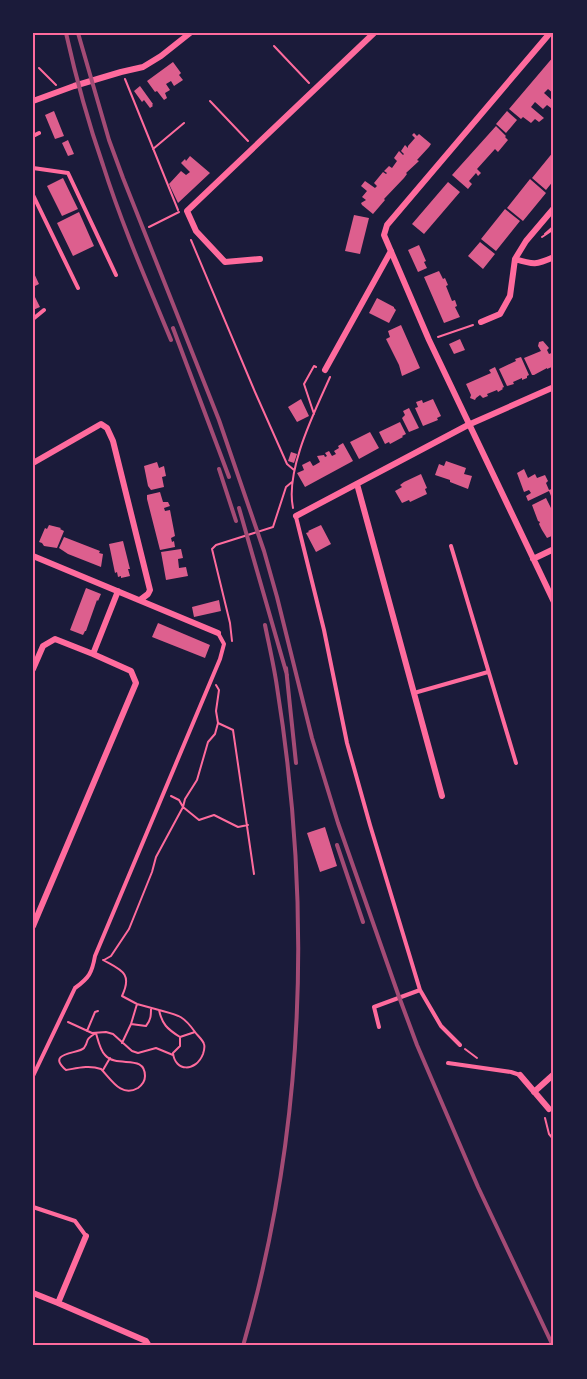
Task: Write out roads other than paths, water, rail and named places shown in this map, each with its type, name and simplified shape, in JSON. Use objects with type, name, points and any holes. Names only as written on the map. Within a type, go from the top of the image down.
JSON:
[{"type":"street","points":[[33,101],[143,67],[190,33]]},
{"type":"street","points":[[260,259],[225,262],[196,231],[187,211],[374,33]]},
{"type":"street","points":[[550,33],[387,225],[384,235],[468,425],[554,602]]},
{"type":"street","points":[[481,322],[500,314],[510,296],[515,259],[526,241],[554,208]]},
{"type":"street","points":[[325,370],[391,251]]},
{"type":"street","points":[[515,259],[538,264],[554,257]]},
{"type":"street","points":[[296,516],[468,425],[554,387]]},
{"type":"street","points":[[33,463],[100,424],[107,428],[113,441],[150,590],[140,600]]},
{"type":"street","points":[[357,484],[442,796]]},
{"type":"street","points":[[533,559],[554,549]]},
{"type":"street","points":[[33,556],[218,633]]},
{"type":"street","points":[[93,654],[118,591]]},
{"type":"street","points":[[33,669],[42,646],[54,639],[131,671],[136,682],[33,926]]},
{"type":"street","points":[[534,1092],[554,1074]]},
{"type":"street","points":[[519,1075],[549,1109]]},
{"type":"street","points":[[58,1303],[86,1236]]},
{"type":"street","points":[[33,1293],[146,1341],[149,1346]]},
{"type":"lane","points":[[33,136],[39,133]]},
{"type":"lane","points":[[33,168],[68,173],[116,275]]},
{"type":"lane","points":[[33,195],[78,288]]},
{"type":"lane","points":[[33,319],[44,310]]},
{"type":"lane","points":[[296,516],[324,630],[347,743],[420,990],[441,1026],[460,1045]]},
{"type":"lane","points":[[451,546],[516,764]]},
{"type":"lane","points":[[33,1076],[75,988],[92,972],[95,956],[220,659],[224,644],[218,633]]},
{"type":"lane","points":[[413,693],[488,672]]},
{"type":"lane","points":[[379,1027],[374,1007],[420,990]]},
{"type":"lane","points":[[448,1063],[519,1075]]},
{"type":"lane","points":[[33,1207],[75,1221],[86,1236]]},
{"type":"railway","points":[[66,33],[87,116],[110,187],[171,340]]},
{"type":"railway","points":[[78,33],[109,140],[219,420],[264,551],[312,738],[338,823],[398,994],[417,1045],[478,1187],[553,1346]]},
{"type":"railway","points":[[173,328],[229,477]]},
{"type":"railway","points":[[219,469],[236,521]]},
{"type":"railway","points":[[239,508],[287,675]]},
{"type":"railway","points":[[243,1346],[264,1265],[279,1183],[290,1101],[296,1018],[298,936],[295,853],[288,770],[276,679],[265,625]]},
{"type":"railway","points":[[286,668],[296,763]]},
{"type":"railway","points":[[337,845],[363,922]]}]
